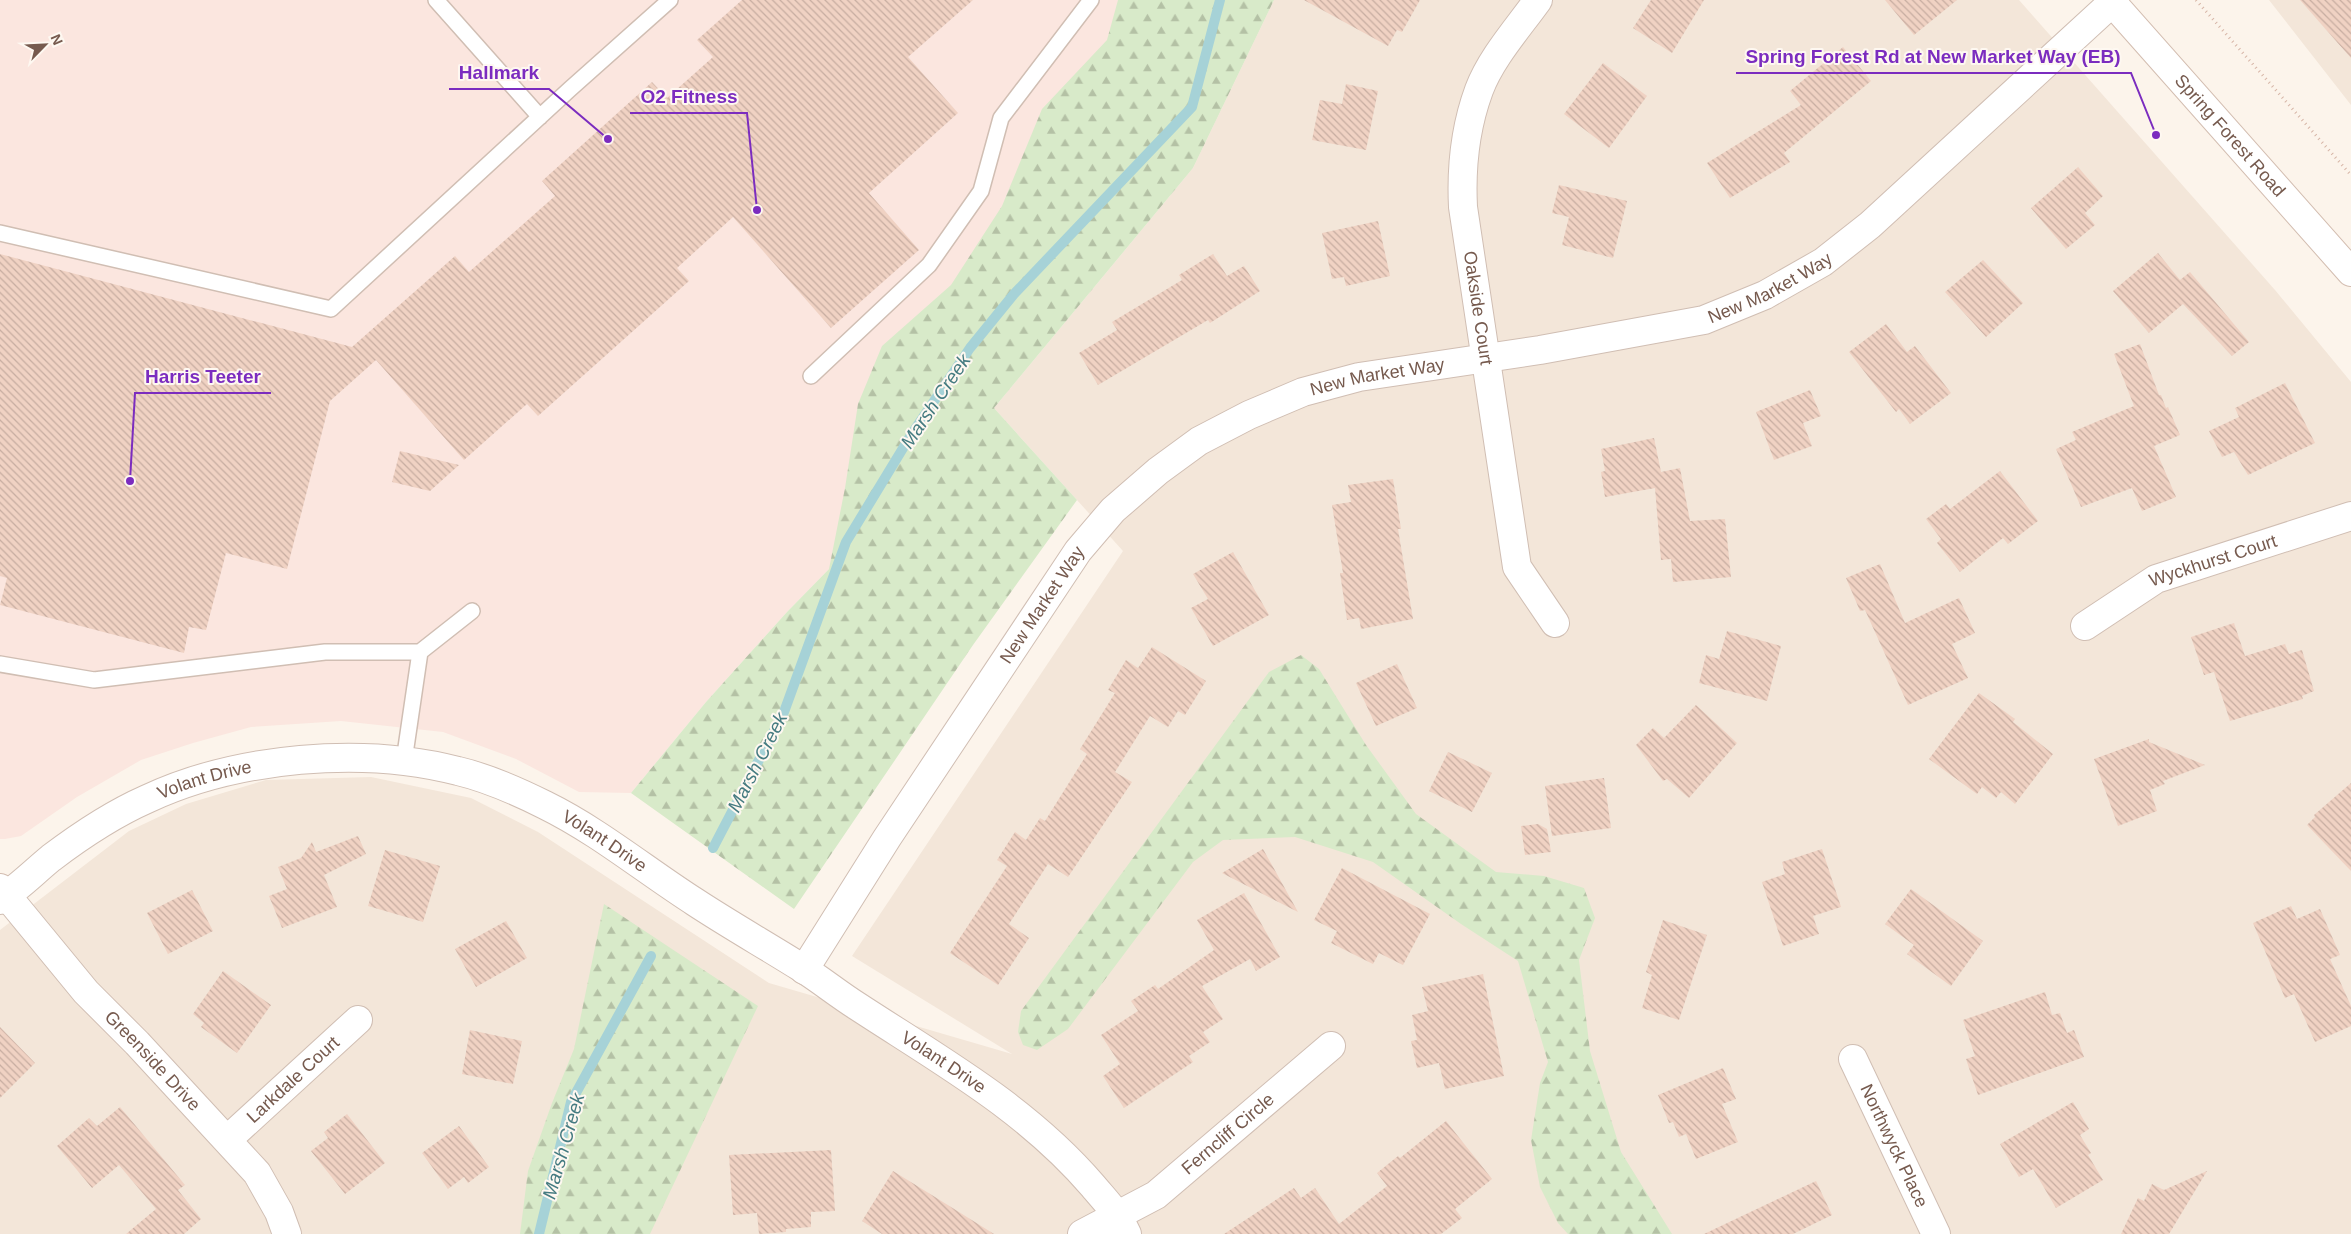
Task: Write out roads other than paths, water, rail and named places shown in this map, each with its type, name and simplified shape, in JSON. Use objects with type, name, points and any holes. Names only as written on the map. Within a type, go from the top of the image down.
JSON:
[{"type":"street","name":"Oakside Court","points":[[1538,0],[1493,64],[1480,89],[1464,146],[1462,174],[1463,207],[1517,567],[1555,623]]},
{"type":"street","name":"New Market Way","points":[[804,970],[887,838],[1078,552],[1113,510],[1158,471],[1199,441],[1249,415],[1303,392],[1359,377],[1635,334],[1704,320],[1773,290],[1823,262],[1870,225],[2112,1]]},
{"type":"street","name":"Spring Forest Road","points":[[2112,1],[2351,272]]},
{"type":"street","name":"Wyckhurst Court","points":[[2086,626],[2156,579],[2351,516]]},
{"type":"street","name":"Volant Drive","points":[[2,895],[53,857],[111,818],[148,798],[191,781],[276,762],[323,758],[404,761],[458,770],[495,782],[547,806],[596,836],[694,902],[804,970],[980,1086],[1027,1120],[1069,1158],[1123,1224]]},
{"type":"street","name":"Greenside Drive","points":[[2,895],[86,992],[228,1139],[257,1173],[280,1212],[287,1234]]},
{"type":"street","name":"Larkdale Court","points":[[228,1139],[358,1020]]},
{"type":"street","name":"Ferncliff Circle","points":[[1082,1234],[1123,1224],[1331,1046]]},
{"type":"street","name":"Northwyck Place","points":[[1853,1059],[1936,1234]]},
{"type":"lane","points":[[436,0],[540,117]]},
{"type":"lane","points":[[0,233],[331,308],[670,0]]},
{"type":"lane","points":[[811,376],[929,265],[981,191],[1000,118],[1091,0]]},
{"type":"lane","points":[[0,664],[94,680],[325,652],[420,652],[472,611]]},
{"type":"lane","points":[[404,761],[420,652]]},
{"type":"waterway","name":"Marsh Creek","points":[[713,848],[784,712],[846,542],[911,435],[970,348],[1014,294],[1192,107],[1220,0]]},
{"type":"waterway","name":"Marsh Creek","points":[[539,1234],[571,1102],[651,956]]},
{"type":"place","name":"Spring Forest Rd at New Market Way (EB)","points":[[2156,135]]},
{"type":"place","name":"Hallmark","points":[[608,139]]},
{"type":"place","name":"O2 Fitness","points":[[757,210]]},
{"type":"place","name":"Harris Teeter","points":[[130,481]]}]
